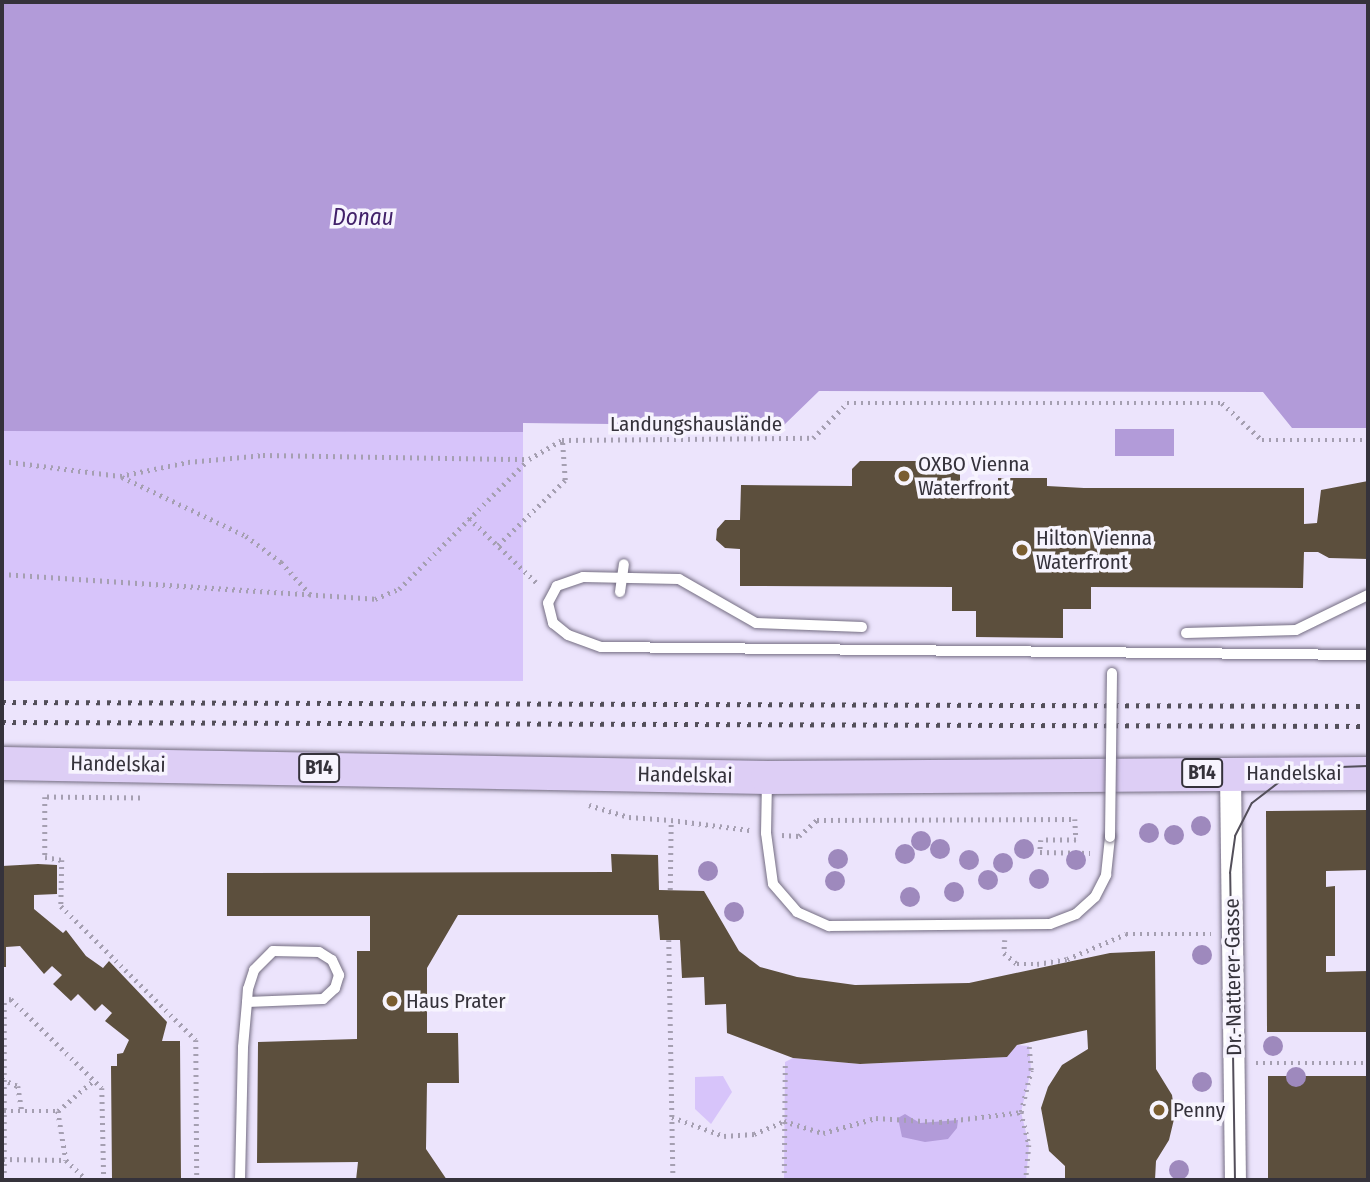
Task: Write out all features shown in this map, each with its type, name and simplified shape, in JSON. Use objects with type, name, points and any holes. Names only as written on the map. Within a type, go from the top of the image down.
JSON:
[{"type":"main road","name":"Handelskai","points":[[2,763],[767,777],[1368,773]]},
{"type":"street","name":"Dr.-Natterer-Gasse","points":[[1230,773],[1235,1180]]},
{"type":"lane","points":[[620,592],[624,564]]},
{"type":"lane","points":[[862,627],[756,623],[679,579],[569,580],[550,594],[553,622],[568,635],[601,647],[1368,655]]},
{"type":"lane","points":[[1186,634],[1296,630],[1368,595]]},
{"type":"lane","points":[[767,777],[766,833],[774,884],[797,912],[829,926],[1050,924],[1076,914],[1101,886],[1109,853],[1114,652]]},
{"type":"lane","points":[[240,1180],[247,1002],[254,970],[273,951],[319,952],[332,960],[339,975],[335,988],[323,999],[247,1002]]},
{"type":"path","name":"Landungshauslände","points":[[2,574],[362,601],[388,596],[529,459],[562,440],[813,438],[848,403],[1222,403],[1262,440],[1368,440]]},
{"type":"path","points":[[498,545],[565,480],[562,440]]},
{"type":"path","points":[[120,476],[188,462],[263,455],[529,459]]},
{"type":"path","points":[[2,461],[120,476],[247,536],[281,562],[312,596]]},
{"type":"path","points":[[469,518],[550,594]]},
{"type":"path","points":[[155,798],[45,797],[45,857],[62,860],[61,906],[196,1040],[197,1180]]},
{"type":"path","points":[[581,802],[629,817],[799,836],[817,820],[1075,819],[1076,840],[1041,840],[1040,852],[1109,853]]},
{"type":"path","points":[[670,890],[671,820]]},
{"type":"path","points":[[1006,926],[1004,953],[1017,964],[1067,958],[1126,934],[1233,936]]},
{"type":"path","points":[[669,940],[673,1180]]},
{"type":"path","points":[[4,1180],[3,1000],[11,999],[103,1088],[104,1180]]},
{"type":"path","points":[[1026,1180],[1029,1145],[1021,1112],[1031,1070],[1029,1046]]},
{"type":"path","points":[[784,1180],[785,1062]]},
{"type":"path","points":[[1234,1063],[1368,1063]]},
{"type":"path","points":[[3,1078],[18,1086],[23,1111]]},
{"type":"path","points":[[3,1110],[58,1111],[94,1080]]},
{"type":"path","points":[[58,1111],[66,1160],[86,1180]]},
{"type":"path","points":[[672,1117],[724,1136],[754,1134],[784,1121],[823,1133],[876,1118],[940,1122],[1021,1112]]},
{"type":"path","points":[[3,1159],[66,1160]]},
{"type":"shaded area","points":[[2,431],[523,431],[523,681],[2,681]]},
{"type":"shaded area","points":[[1017,1045],[1029,1046],[1031,1070],[1021,1112],[1029,1145],[1026,1180],[784,1180],[785,1062],[793,1058],[860,1064],[1006,1057]]},
{"type":"shaded area","points":[[723,1076],[732,1092],[711,1124],[695,1109],[695,1077]]},
{"type":"water","name":"Donau","points":[[2,2],[1368,2],[1368,428],[1292,428],[1263,392],[819,391],[783,426],[523,423],[523,432],[2,431]]},
{"type":"water","points":[[1115,429],[1174,429],[1174,456],[1115,456]]},
{"type":"water","points":[[905,1114],[920,1123],[958,1120],[957,1128],[948,1139],[925,1142],[902,1137],[898,1118]]},
{"type":"building","name":"Hilton Vienna Waterfront","points":[[860,461],[953,461],[960,469],[960,486],[998,486],[998,478],[1047,478],[1047,486],[1084,488],[1304,488],[1304,524],[1317,523],[1321,490],[1368,481],[1368,559],[1329,558],[1318,552],[1304,552],[1303,588],[1091,587],[1091,609],[1063,609],[1063,638],[976,637],[976,611],[952,611],[952,587],[740,586],[740,549],[725,548],[716,540],[717,529],[725,520],[740,520],[741,485],[852,486],[852,469]]},
{"type":"building","points":[[1368,810],[1368,870],[1326,871],[1326,887],[1335,886],[1335,956],[1326,956],[1326,972],[1368,971],[1368,1032],[1267,1032],[1266,811]]},
{"type":"building","points":[[611,854],[658,855],[659,890],[704,891],[739,951],[760,967],[797,977],[855,985],[969,983],[1110,953],[1155,951],[1156,1069],[1172,1095],[1175,1115],[1169,1140],[1156,1161],[1155,1180],[1065,1180],[1065,1166],[1049,1151],[1041,1108],[1048,1087],[1062,1065],[1088,1049],[1087,1030],[1017,1045],[1007,1057],[860,1064],[793,1058],[727,1033],[726,1004],[705,1005],[704,977],[682,978],[680,940],[660,940],[658,915],[458,915],[427,968],[427,1033],[458,1033],[459,1083],[427,1083],[426,1149],[447,1180],[356,1180],[358,1162],[257,1163],[258,1042],[357,1039],[357,951],[370,951],[370,916],[227,916],[227,873],[612,872]]},
{"type":"building","points":[[57,865],[57,894],[34,895],[34,909],[63,933],[66,930],[86,956],[103,968],[109,961],[167,1022],[162,1041],[180,1041],[181,1180],[112,1180],[111,1066],[117,1066],[117,1054],[123,1053],[129,1040],[105,1021],[112,1013],[102,1004],[95,1011],[78,994],[71,1001],[53,984],[62,975],[52,966],[44,974],[20,946],[6,947],[6,967],[2,967],[2,866]]},
{"type":"building","points":[[1268,1076],[1368,1076],[1368,1180],[1268,1180]]},
{"type":"tram line","points":[[1235,1180],[1230,873],[1235,836],[1252,803],[1287,776],[1313,768],[1368,766]]},
{"type":"railway","points":[[2,702],[1368,706]]},
{"type":"railway","points":[[2,722],[1368,726]]},
{"type":"place","name":"OXBO Vienna Waterfront","points":[[904,476]]},
{"type":"place","name":"Hilton Vienna Waterfront","points":[[1022,550]]},
{"type":"place","name":"Haus Prater","points":[[392,1001]]},
{"type":"place","name":"Penny","points":[[1159,1110]]}]
